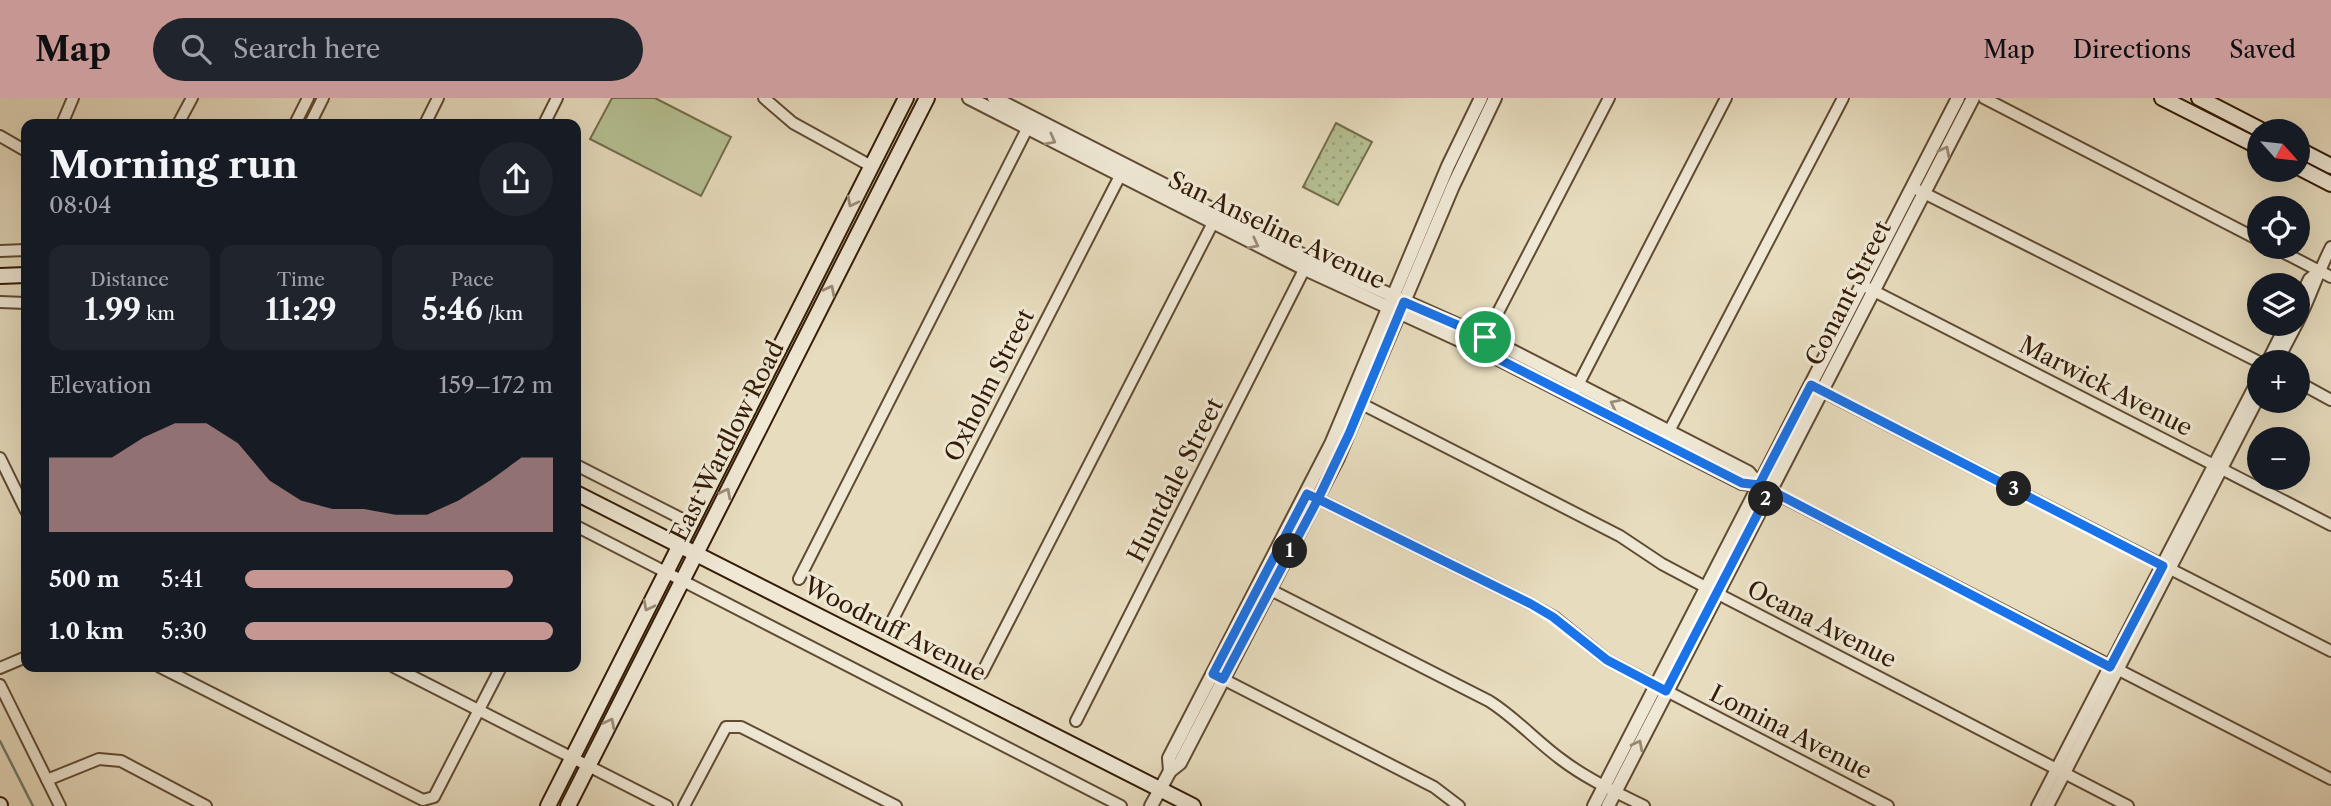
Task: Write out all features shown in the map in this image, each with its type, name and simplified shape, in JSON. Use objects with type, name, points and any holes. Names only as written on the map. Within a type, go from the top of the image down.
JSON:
[{"type":"main road","name":"East Wardlow Road","points":[[548,806],[906,98]]},
{"type":"main road","name":"East Wardlow Road","points":[[568,806],[927,98]]},
{"type":"main road","points":[[2162,98],[2247,141]]},
{"type":"main road","points":[[2199,98],[2247,123]]},
{"type":"main road","points":[[2310,155],[2331,166]]},
{"type":"main road","points":[[2310,173],[2331,184]]},
{"type":"main road","points":[[0,276],[21,275]]},
{"type":"main road","name":"Woodruff Avenue","points":[[581,496],[1193,806]]},
{"type":"street","points":[[64,119],[74,98]]},
{"type":"street","points":[[181,119],[192,98]]},
{"type":"street","points":[[298,119],[308,98]]},
{"type":"street","points":[[312,119],[323,98]]},
{"type":"street","points":[[428,119],[438,98]]},
{"type":"street","points":[[547,119],[558,98]]},
{"type":"street","points":[[764,98],[793,124],[871,166]]},
{"type":"street","name":"San Anseline Avenue","points":[[969,98],[1030,123],[1215,218],[1397,305],[1572,398],[1748,472],[1765,488],[2331,779]]},
{"type":"street","name":"San Anseline Avenue","points":[[994,98],[1030,123]]},
{"type":"street","points":[[1397,305],[1448,166],[1482,98]]},
{"type":"street","points":[[1151,806],[1170,771],[1180,763],[1218,676],[1312,496],[1397,305],[1495,98]]},
{"type":"street","points":[[1479,349],[1609,98]]},
{"type":"street","points":[[1572,398],[1726,98]]},
{"type":"street","points":[[1666,437],[1843,98]]},
{"type":"street","name":"Conant Street","points":[[1594,806],[1610,789],[1868,288],[1918,190],[1958,98]]},
{"type":"street","name":"Conant Street","points":[[1918,190],[1973,98]]},
{"type":"street","points":[[1984,98],[2247,234]]},
{"type":"street","points":[[799,579],[1030,123]]},
{"type":"street","points":[[0,136],[21,148]]},
{"type":"street","name":"Oxholm Street","points":[[890,625],[1123,170]]},
{"type":"street","points":[[1918,190],[2247,356]]},
{"type":"street","points":[[982,673],[1215,218]]},
{"type":"street","points":[[2310,298],[2331,247]]},
{"type":"street","points":[[0,251],[21,250]]},
{"type":"street","points":[[2296,259],[2331,277]]},
{"type":"street","name":"Huntdale Street","points":[[1076,721],[1308,264]]},
{"type":"street","points":[[2310,278],[2319,271]]},
{"type":"street","name":"Marwick Avenue","points":[[1868,288],[2331,525]]},
{"type":"street","points":[[0,302],[21,303]]},
{"type":"street","name":"San Anseline Avenue","points":[[1397,305],[1485,337],[1578,384],[1666,437]]},
{"type":"street","points":[[1816,388],[2331,651]]},
{"type":"street","points":[[2310,389],[2331,400]]},
{"type":"street","name":"Ocana Avenue","points":[[1356,401],[1620,536],[1712,590],[2128,806]]},
{"type":"street","points":[[2037,806],[2061,771],[2115,669],[2218,467],[2247,403]]},
{"type":"street","points":[[2218,467],[2250,413]]},
{"type":"street","points":[[0,458],[21,501]]},
{"type":"street","points":[[581,468],[690,523]]},
{"type":"street","name":"Lomina Avenue","points":[[1312,496],[1531,604],[1553,617],[1607,660],[1888,806]]},
{"type":"street","points":[[581,529],[1121,806]]},
{"type":"street","points":[[1265,587],[1489,701],[1514,717],[1560,759],[1644,806]]},
{"type":"street","points":[[0,668],[21,659]]},
{"type":"street","points":[[170,672],[423,800],[434,797],[498,672]]},
{"type":"street","points":[[404,672],[667,806]]},
{"type":"street","points":[[1218,676],[1449,797],[1459,806]]},
{"type":"street","points":[[0,685],[60,806]]},
{"type":"street","points":[[684,806],[726,727],[741,726],[896,806]]},
{"type":"street","points":[[47,780],[99,759],[121,761],[206,806]]},
{"type":"street","points":[[2048,806],[2061,771]]},
{"type":"street","name":"Conant Street","points":[[1608,806],[1610,789]]},
{"type":"green space","points":[[612,98],[655,98],[731,137],[701,196],[590,139]]},
{"type":"green space","points":[[1336,123],[1372,142],[1338,205],[1303,187]]},
{"type":"waterway","points":[[0,741],[33,806]]},
{"type":"route","points":[[1485,337],[1404,302],[1349,434],[1318,499],[1307,494],[1213,674],[1223,679],[1318,499],[1531,604],[1553,617],[1586,646],[1607,660],[1666,691],[1770,490],[2110,667],[2163,566],[1811,385],[1759,485],[1742,483],[1479,349],[1485,337]]}]
